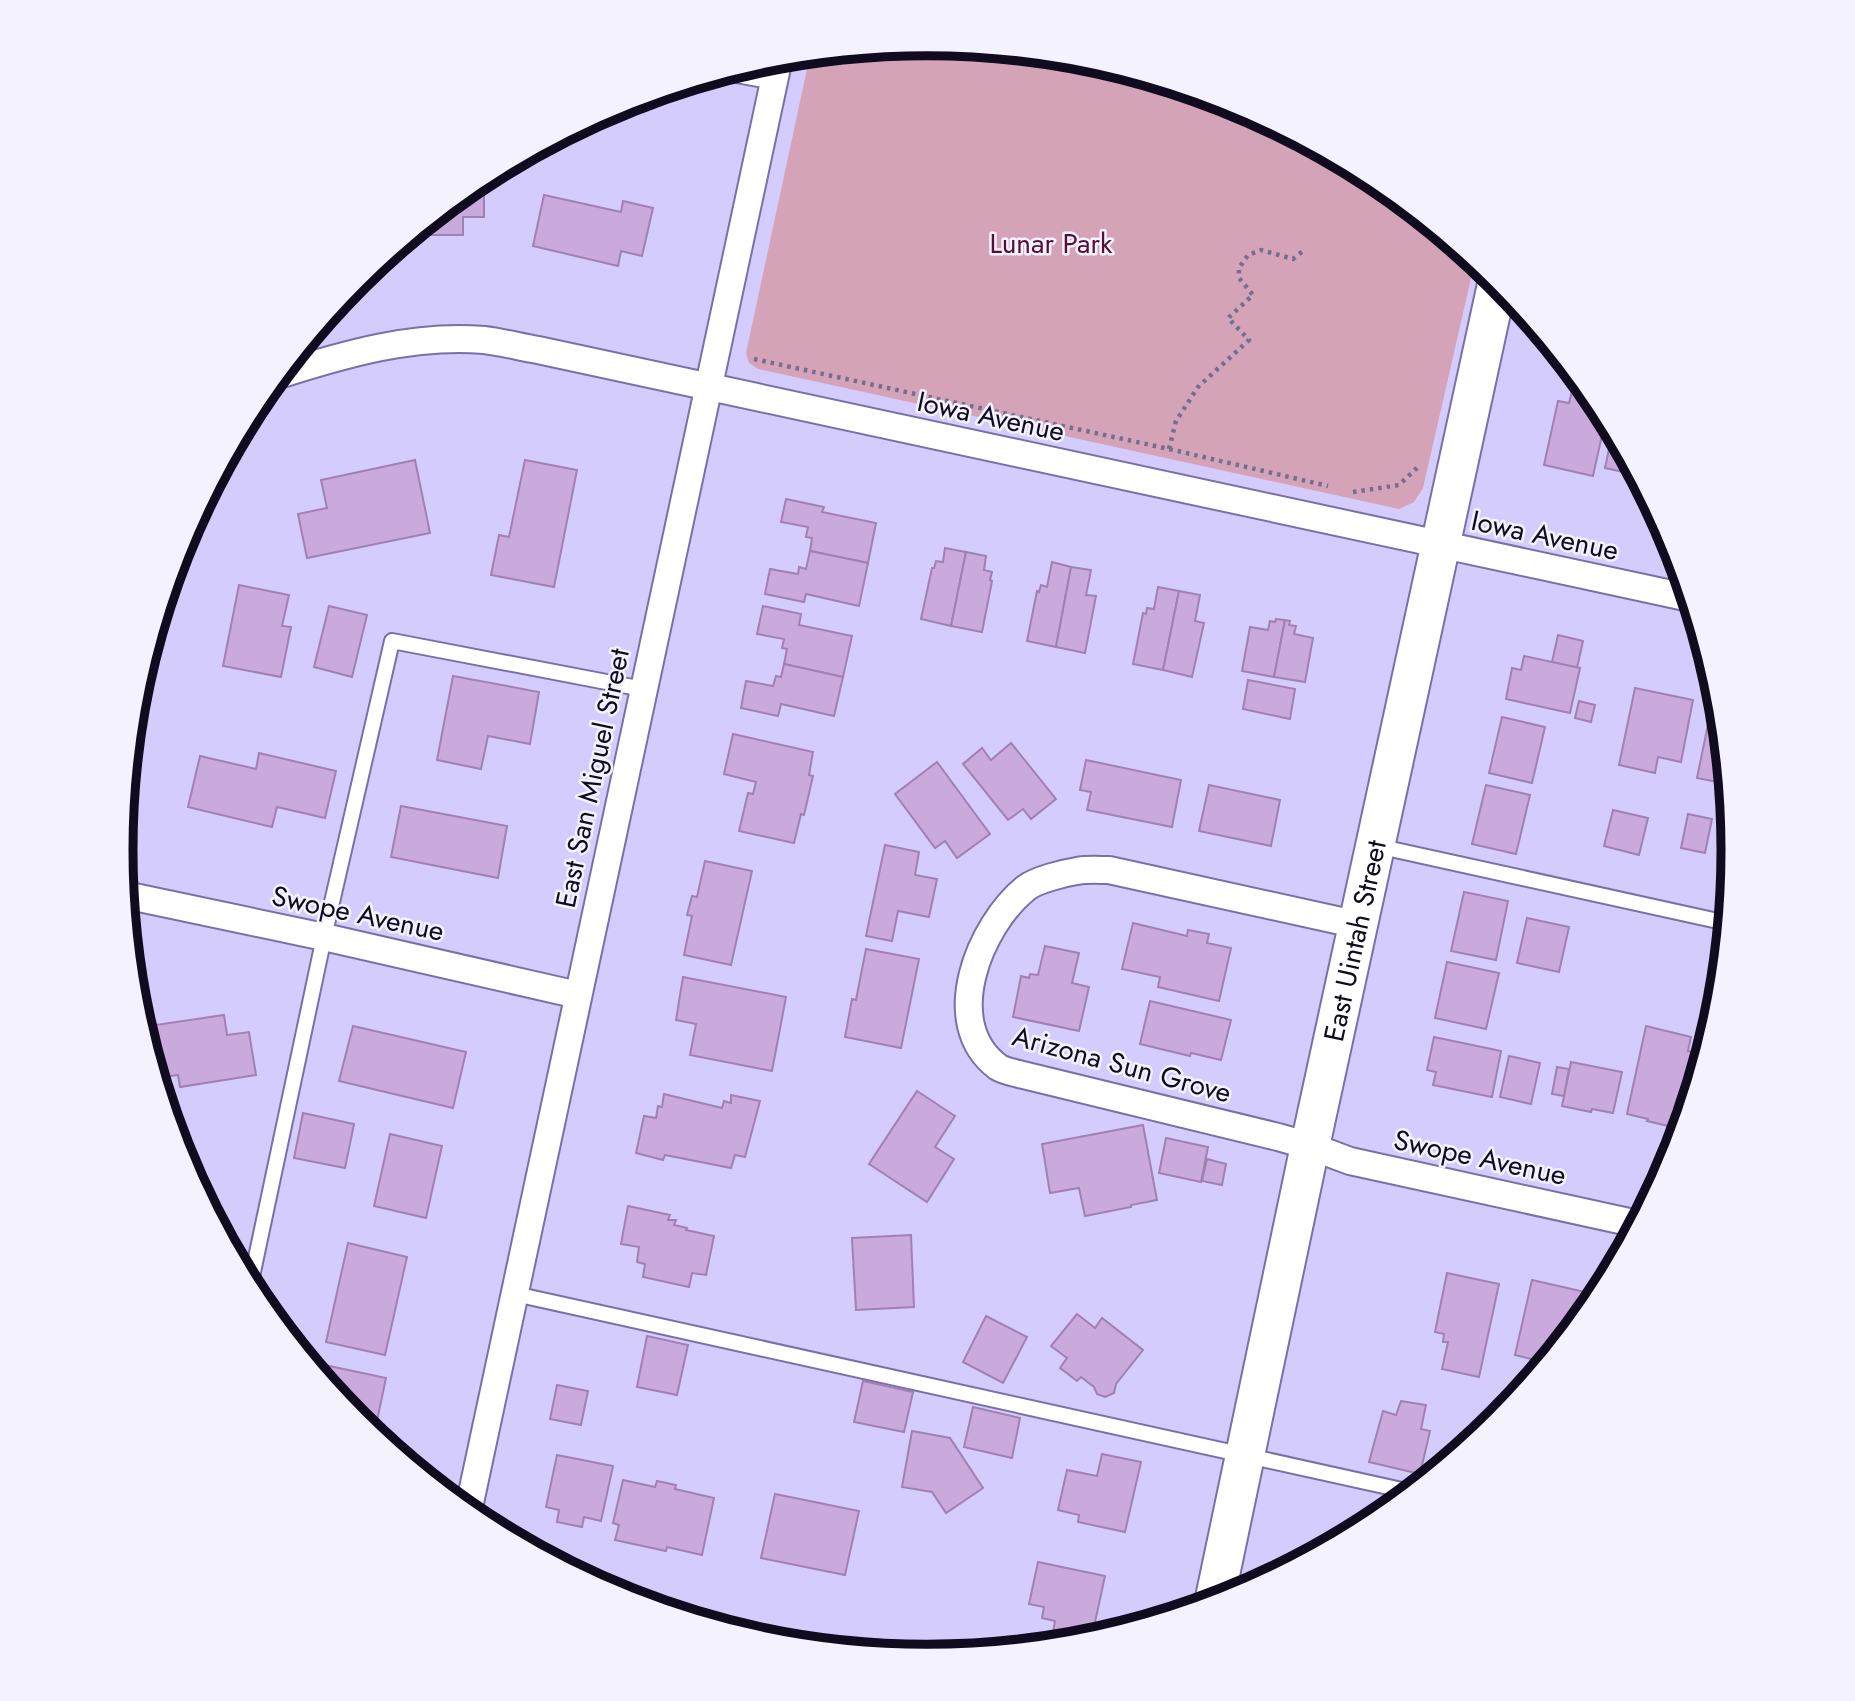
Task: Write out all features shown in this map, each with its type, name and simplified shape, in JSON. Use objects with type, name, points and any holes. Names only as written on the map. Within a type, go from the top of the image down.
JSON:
[{"type":"main road","name":"East Uintah Street","points":[[1216,1591],[1495,295]]},
{"type":"street","name":"East San Miguel Street","points":[[471,1500],[777,70]]},
{"type":"street","name":"Iowa Avenue","points":[[294,371],[382,346],[438,339],[485,340],[1680,596]]},
{"type":"street","name":"Arizona Sun Grove","points":[[1310,1146],[999,1068],[982,1051],[972,1027],[967,999],[973,972],[986,939],[1004,910],[1028,887],[1077,871],[1109,870],[1359,925]]},
{"type":"street","name":"Swope Avenue","points":[[135,897],[578,995]]},
{"type":"street","name":"Swope Avenue","points":[[1310,1146],[1350,1161],[1630,1222]]},
{"type":"lane","points":[[253,1270],[324,937],[392,641],[643,689]]},
{"type":"lane","points":[[1376,846],[1718,921]]},
{"type":"lane","points":[[515,1294],[1399,1489]]},
{"type":"path","points":[[1169,449],[1176,421],[1198,387],[1249,340],[1228,318],[1253,295],[1239,278],[1239,268],[1248,256],[1261,250],[1293,259],[1303,251]]},
{"type":"path","points":[[754,359],[1328,486]]},
{"type":"path","points":[[1341,489],[1354,492],[1399,485],[1424,461]]},
{"type":"green space","name":"Lunar Park","points":[[928,56],[1031,63],[1082,71],[1183,98],[1232,116],[1325,162],[1411,220],[1472,273],[1423,488],[1414,502],[1399,509],[758,369],[749,363],[746,353],[808,66],[824,63]]},
{"type":"building","points":[[484,191],[484,217],[463,217],[463,235],[426,235]]},
{"type":"building","points":[[544,195],[621,212],[623,201],[653,208],[642,256],[621,251],[618,266],[533,246]]},
{"type":"building","points":[[1573,388],[1603,432],[1593,476],[1544,465],[1558,401],[1569,403]]},
{"type":"building","points":[[1610,444],[1626,473],[1605,468]]},
{"type":"building","points":[[415,460],[430,533],[307,558],[298,514],[327,508],[321,480]]},
{"type":"building","points":[[525,460],[577,470],[554,587],[491,575],[499,535],[509,537]]},
{"type":"building","points":[[786,499],[824,507],[822,512],[876,523],[868,563],[810,551],[812,538],[806,537],[808,527],[781,522]]},
{"type":"building","points":[[945,548],[966,552],[951,626],[921,619],[932,568],[936,561],[943,562]]},
{"type":"building","points":[[810,551],[868,563],[859,606],[806,594],[804,602],[765,594],[770,569],[798,574],[799,567],[806,569]]},
{"type":"building","points":[[966,552],[986,556],[984,570],[992,572],[982,632],[951,626]]},
{"type":"building","points":[[1052,562],[1071,567],[1056,647],[1027,641],[1037,591],[1039,592],[1041,585],[1047,587]]},
{"type":"building","points":[[1071,567],[1091,570],[1086,595],[1096,596],[1085,653],[1056,647]]},
{"type":"building","points":[[239,585],[289,595],[282,626],[291,627],[281,677],[223,666]]},
{"type":"building","points":[[1158,587],[1179,591],[1163,670],[1133,664],[1143,613],[1146,614],[1147,608],[1154,609]]},
{"type":"building","points":[[1179,591],[1200,595],[1195,621],[1204,623],[1192,677],[1163,670]]},
{"type":"building","points":[[329,606],[367,615],[352,677],[314,667]]},
{"type":"building","points":[[763,606],[801,614],[799,625],[852,636],[843,677],[784,664],[787,649],[782,648],[784,639],[757,634]]},
{"type":"building","points":[[1276,619],[1285,620],[1274,677],[1242,671],[1250,627],[1268,630],[1270,621],[1275,622]]},
{"type":"building","points":[[1285,620],[1290,621],[1289,625],[1296,626],[1294,634],[1313,638],[1305,682],[1274,677]]},
{"type":"building","points":[[1558,635],[1583,641],[1577,668],[1552,662]]},
{"type":"building","points":[[1524,656],[1580,668],[1570,713],[1506,699],[1512,668],[1521,670]]},
{"type":"building","points":[[784,664],[843,677],[834,716],[781,704],[778,716],[741,708],[746,681],[773,686],[776,676],[781,677]]},
{"type":"building","points":[[453,676],[539,692],[530,744],[488,736],[481,769],[437,760]]},
{"type":"building","points":[[1248,680],[1295,689],[1290,719],[1243,709]]},
{"type":"building","points":[[1635,688],[1693,700],[1681,762],[1658,757],[1655,773],[1619,765]]},
{"type":"building","points":[[1579,701],[1595,705],[1591,722],[1575,718]]},
{"type":"building","points":[[1710,715],[1718,782],[1697,778]]},
{"type":"building","points":[[1502,717],[1545,727],[1532,783],[1489,773]]},
{"type":"building","points":[[733,734],[813,752],[809,775],[813,776],[794,843],[739,831],[748,793],[753,794],[756,782],[724,774]]},
{"type":"building","points":[[1011,743],[1056,799],[1031,819],[1023,809],[1008,820],[963,764],[982,748],[991,760]]},
{"type":"building","points":[[259,753],[336,771],[325,818],[277,807],[272,827],[188,807],[200,756],[256,769]]},
{"type":"building","points":[[1086,760],[1181,780],[1172,827],[1087,810],[1091,792],[1080,790]]},
{"type":"building","points":[[937,762],[990,834],[957,858],[945,841],[935,848],[895,794]]},
{"type":"building","points":[[1209,785],[1280,800],[1271,846],[1199,831]]},
{"type":"building","points":[[1486,785],[1530,795],[1516,854],[1472,844]]},
{"type":"building","points":[[401,806],[507,826],[498,878],[391,857]]},
{"type":"building","points":[[1613,810],[1648,818],[1639,855],[1604,846]]},
{"type":"building","points":[[1688,814],[1712,819],[1705,853],[1681,848]]},
{"type":"building","points":[[885,845],[919,852],[915,875],[937,879],[929,917],[898,911],[892,941],[866,936]]},
{"type":"building","points":[[705,861],[752,871],[731,965],[684,955],[692,916],[687,915],[692,896],[697,897]]},
{"type":"building","points":[[1464,892],[1508,901],[1496,960],[1451,951]]},
{"type":"building","points":[[1527,918],[1569,927],[1559,972],[1517,963]]},
{"type":"building","points":[[1133,923],[1187,936],[1188,930],[1209,934],[1207,943],[1231,948],[1219,1001],[1158,987],[1160,977],[1122,969]]},
{"type":"building","points":[[1045,946],[1079,953],[1072,983],[1089,987],[1079,1031],[1013,1017],[1021,976],[1029,978],[1030,974],[1038,975]]},
{"type":"building","points":[[866,949],[919,959],[901,1048],[845,1037],[852,999],[856,1000]]},
{"type":"building","points":[[1447,962],[1499,973],[1486,1029],[1435,1018]]},
{"type":"building","points":[[683,977],[786,997],[772,1071],[690,1055],[696,1024],[676,1020]]},
{"type":"building","points":[[1150,1001],[1231,1020],[1221,1060],[1140,1044]]},
{"type":"building","points":[[224,1015],[227,1035],[249,1032],[256,1075],[180,1087],[178,1075],[166,1077],[153,1025]]},
{"type":"building","points":[[353,1026],[466,1052],[453,1108],[339,1081]]},
{"type":"building","points":[[1646,1026],[1691,1037],[1688,1051],[1695,1052],[1672,1127],[1627,1114]]},
{"type":"building","points":[[1434,1037],[1501,1051],[1492,1097],[1433,1085],[1436,1072],[1427,1070]]},
{"type":"building","points":[[1509,1056],[1540,1063],[1531,1104],[1500,1097]]},
{"type":"building","points":[[1571,1062],[1622,1072],[1613,1113],[1562,1106]]},
{"type":"building","points":[[1557,1067],[1569,1069],[1564,1096],[1552,1094]]},
{"type":"building","points":[[917,1091],[955,1116],[935,1147],[954,1159],[927,1202],[869,1164]]},
{"type":"building","points":[[664,1094],[722,1108],[724,1101],[731,1103],[731,1095],[760,1101],[745,1157],[735,1155],[731,1168],[665,1155],[663,1160],[636,1153],[644,1116],[656,1118],[658,1106],[662,1107]]},
{"type":"building","points":[[303,1113],[354,1124],[345,1168],[294,1158]]},
{"type":"building","points":[[1143,1125],[1157,1200],[1085,1216],[1079,1188],[1050,1193],[1042,1144]]},
{"type":"building","points":[[390,1134],[442,1146],[426,1218],[374,1206]]},
{"type":"building","points":[[1166,1138],[1208,1147],[1201,1182],[1159,1173]]},
{"type":"building","points":[[1207,1159],[1226,1164],[1222,1185],[1202,1181]]},
{"type":"building","points":[[628,1206],[670,1215],[668,1220],[676,1220],[674,1225],[714,1236],[706,1275],[692,1273],[689,1287],[643,1277],[645,1264],[637,1262],[639,1247],[621,1244]]},
{"type":"building","points":[[911,1235],[914,1307],[856,1310],[852,1238]]},
{"type":"building","points":[[348,1243],[407,1257],[385,1355],[326,1342]]},
{"type":"building","points":[[1447,1273],[1499,1284],[1479,1377],[1442,1369],[1448,1342],[1443,1342],[1444,1334],[1435,1332]]},
{"type":"building","points":[[1532,1280],[1585,1292],[1583,1298],[1536,1360],[1515,1355]]},
{"type":"building","points":[[1077,1314],[1095,1328],[1102,1318],[1143,1350],[1116,1384],[1114,1393],[1105,1397],[1097,1394],[1094,1387],[1081,1377],[1077,1381],[1060,1368],[1067,1358],[1051,1346]]},
{"type":"building","points":[[986,1316],[1027,1337],[1003,1383],[963,1362]]},
{"type":"building","points":[[647,1336],[688,1345],[677,1395],[637,1387]]},
{"type":"building","points":[[322,1364],[386,1378],[377,1422]]},
{"type":"building","points":[[863,1381],[913,1392],[904,1432],[854,1422]]},
{"type":"building","points":[[557,1385],[588,1391],[581,1425],[550,1419]]},
{"type":"building","points":[[1401,1401],[1426,1405],[1421,1429],[1430,1431],[1420,1474],[1369,1462],[1383,1411],[1396,1415]]},
{"type":"building","points":[[973,1407],[1020,1418],[1012,1458],[964,1447]]},
{"type":"building","points":[[912,1431],[950,1438],[983,1488],[946,1513],[932,1492],[902,1487]]},
{"type":"building","points":[[1102,1454],[1141,1462],[1125,1532],[1078,1522],[1079,1515],[1058,1510],[1067,1470],[1097,1476]]},
{"type":"building","points":[[557,1455],[613,1466],[601,1521],[584,1517],[582,1527],[557,1522],[559,1510],[546,1507]]},
{"type":"building","points":[[623,1480],[655,1487],[657,1481],[676,1485],[675,1489],[714,1498],[702,1555],[667,1547],[666,1551],[615,1540],[619,1525],[613,1523]]},
{"type":"building","points":[[775,1494],[859,1511],[845,1575],[761,1558]]},
{"type":"building","points":[[1038,1562],[1105,1576],[1094,1627],[1085,1625],[1082,1630],[1053,1632],[1055,1621],[1042,1618],[1044,1607],[1029,1604]]}]
